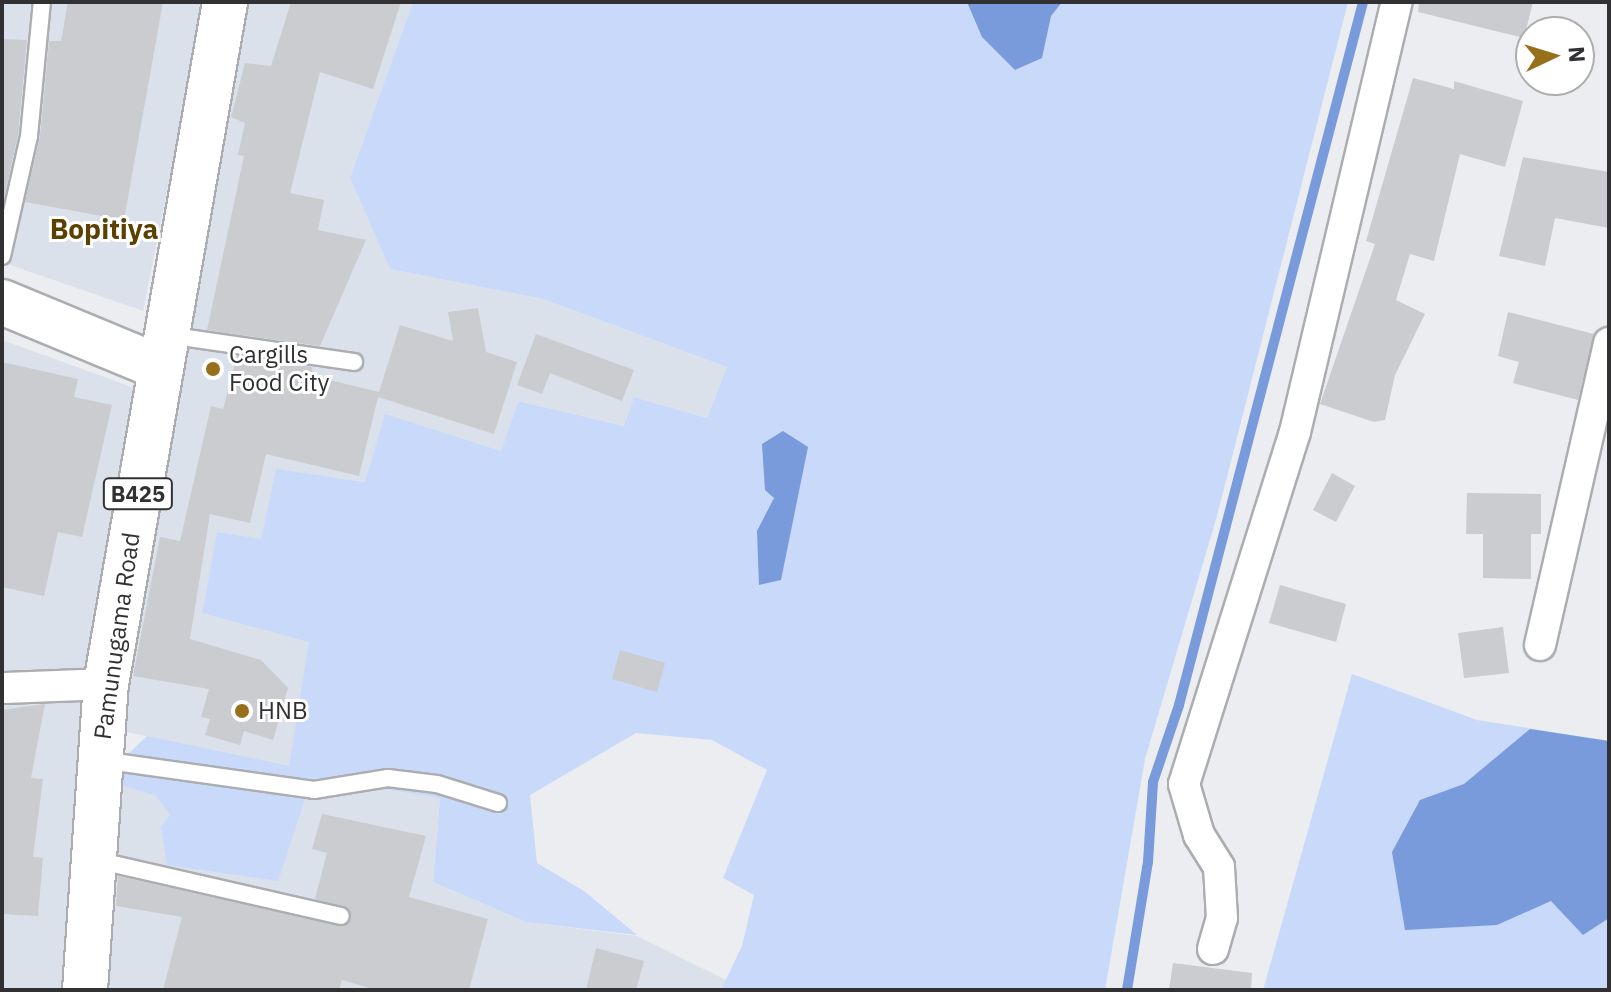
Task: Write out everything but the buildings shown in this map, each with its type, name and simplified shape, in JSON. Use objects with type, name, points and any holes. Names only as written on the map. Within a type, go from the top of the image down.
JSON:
[{"type":"main road","name":"Pamunugama Road","points":[[85,990],[90,859],[106,684],[225,2]]},
{"type":"main road","points":[[2,302],[162,351]]},
{"type":"street","points":[[1213,949],[1222,918],[1219,867],[1199,835],[1184,784],[1295,432],[1397,2]]},
{"type":"street","points":[[1540,645],[1609,343]]},
{"type":"street","points":[[2,688],[106,684]]},
{"type":"lane","points":[[2,256],[29,136],[42,2]]},
{"type":"lane","points":[[162,351],[354,362]]},
{"type":"lane","points":[[99,760],[314,790],[388,778],[437,784],[498,803]]},
{"type":"lane","points":[[90,859],[341,916]]},
{"type":"shaded area","points":[[2,2],[205,2],[143,311],[2,262]]},
{"type":"shaded area","points":[[248,2],[413,2],[350,178],[390,269],[543,299],[727,367],[707,418],[634,397],[624,426],[518,401],[501,451],[385,415],[366,482],[276,470],[261,540],[217,533],[202,613],[310,641],[289,767],[117,730]]},
{"type":"shaded area","points":[[413,2],[1348,2],[1217,516],[1145,759],[1105,990],[721,990],[742,946],[754,895],[723,878],[767,770],[712,740],[636,733],[530,795],[537,863],[584,891],[637,935],[526,922],[433,882],[440,798],[312,778],[278,881],[167,865],[161,827],[170,815],[156,796],[117,784],[124,758],[147,736],[289,766],[309,642],[202,613],[217,532],[261,539],[276,469],[365,482],[385,414],[501,451],[518,401],[624,426],[634,397],[707,418],[727,367],[543,299],[390,269],[350,178]]},
{"type":"shaded area","points":[[2,340],[135,388],[86,670],[66,990],[2,990]]},
{"type":"shaded area","points":[[1352,674],[1477,720],[1609,741],[1609,990],[1263,990]]},
{"type":"shaded area","points":[[311,778],[440,798],[433,882],[526,922],[637,936],[726,980],[721,990],[101,990],[117,784],[156,796],[170,815]]},
{"type":"water","points":[[967,2],[1062,2],[1051,16],[1042,58],[1015,70],[982,37]]},
{"type":"water","points":[[783,431],[808,447],[781,580],[759,585],[757,531],[774,498],[765,490],[762,444]]},
{"type":"water","points":[[1530,729],[1609,741],[1609,918],[1583,935],[1551,901],[1497,925],[1405,930],[1392,852],[1420,800],[1464,784]]},
{"type":"waterway","points":[[1127,990],[1148,862],[1153,782],[1179,705],[1363,2]]},
{"type":"place","name":"Cargills Food City","points":[[213,369]]},
{"type":"place","name":"HNB","points":[[242,711]]},
{"type":"district","name":"Bopitiya","points":[[104,229]]}]
